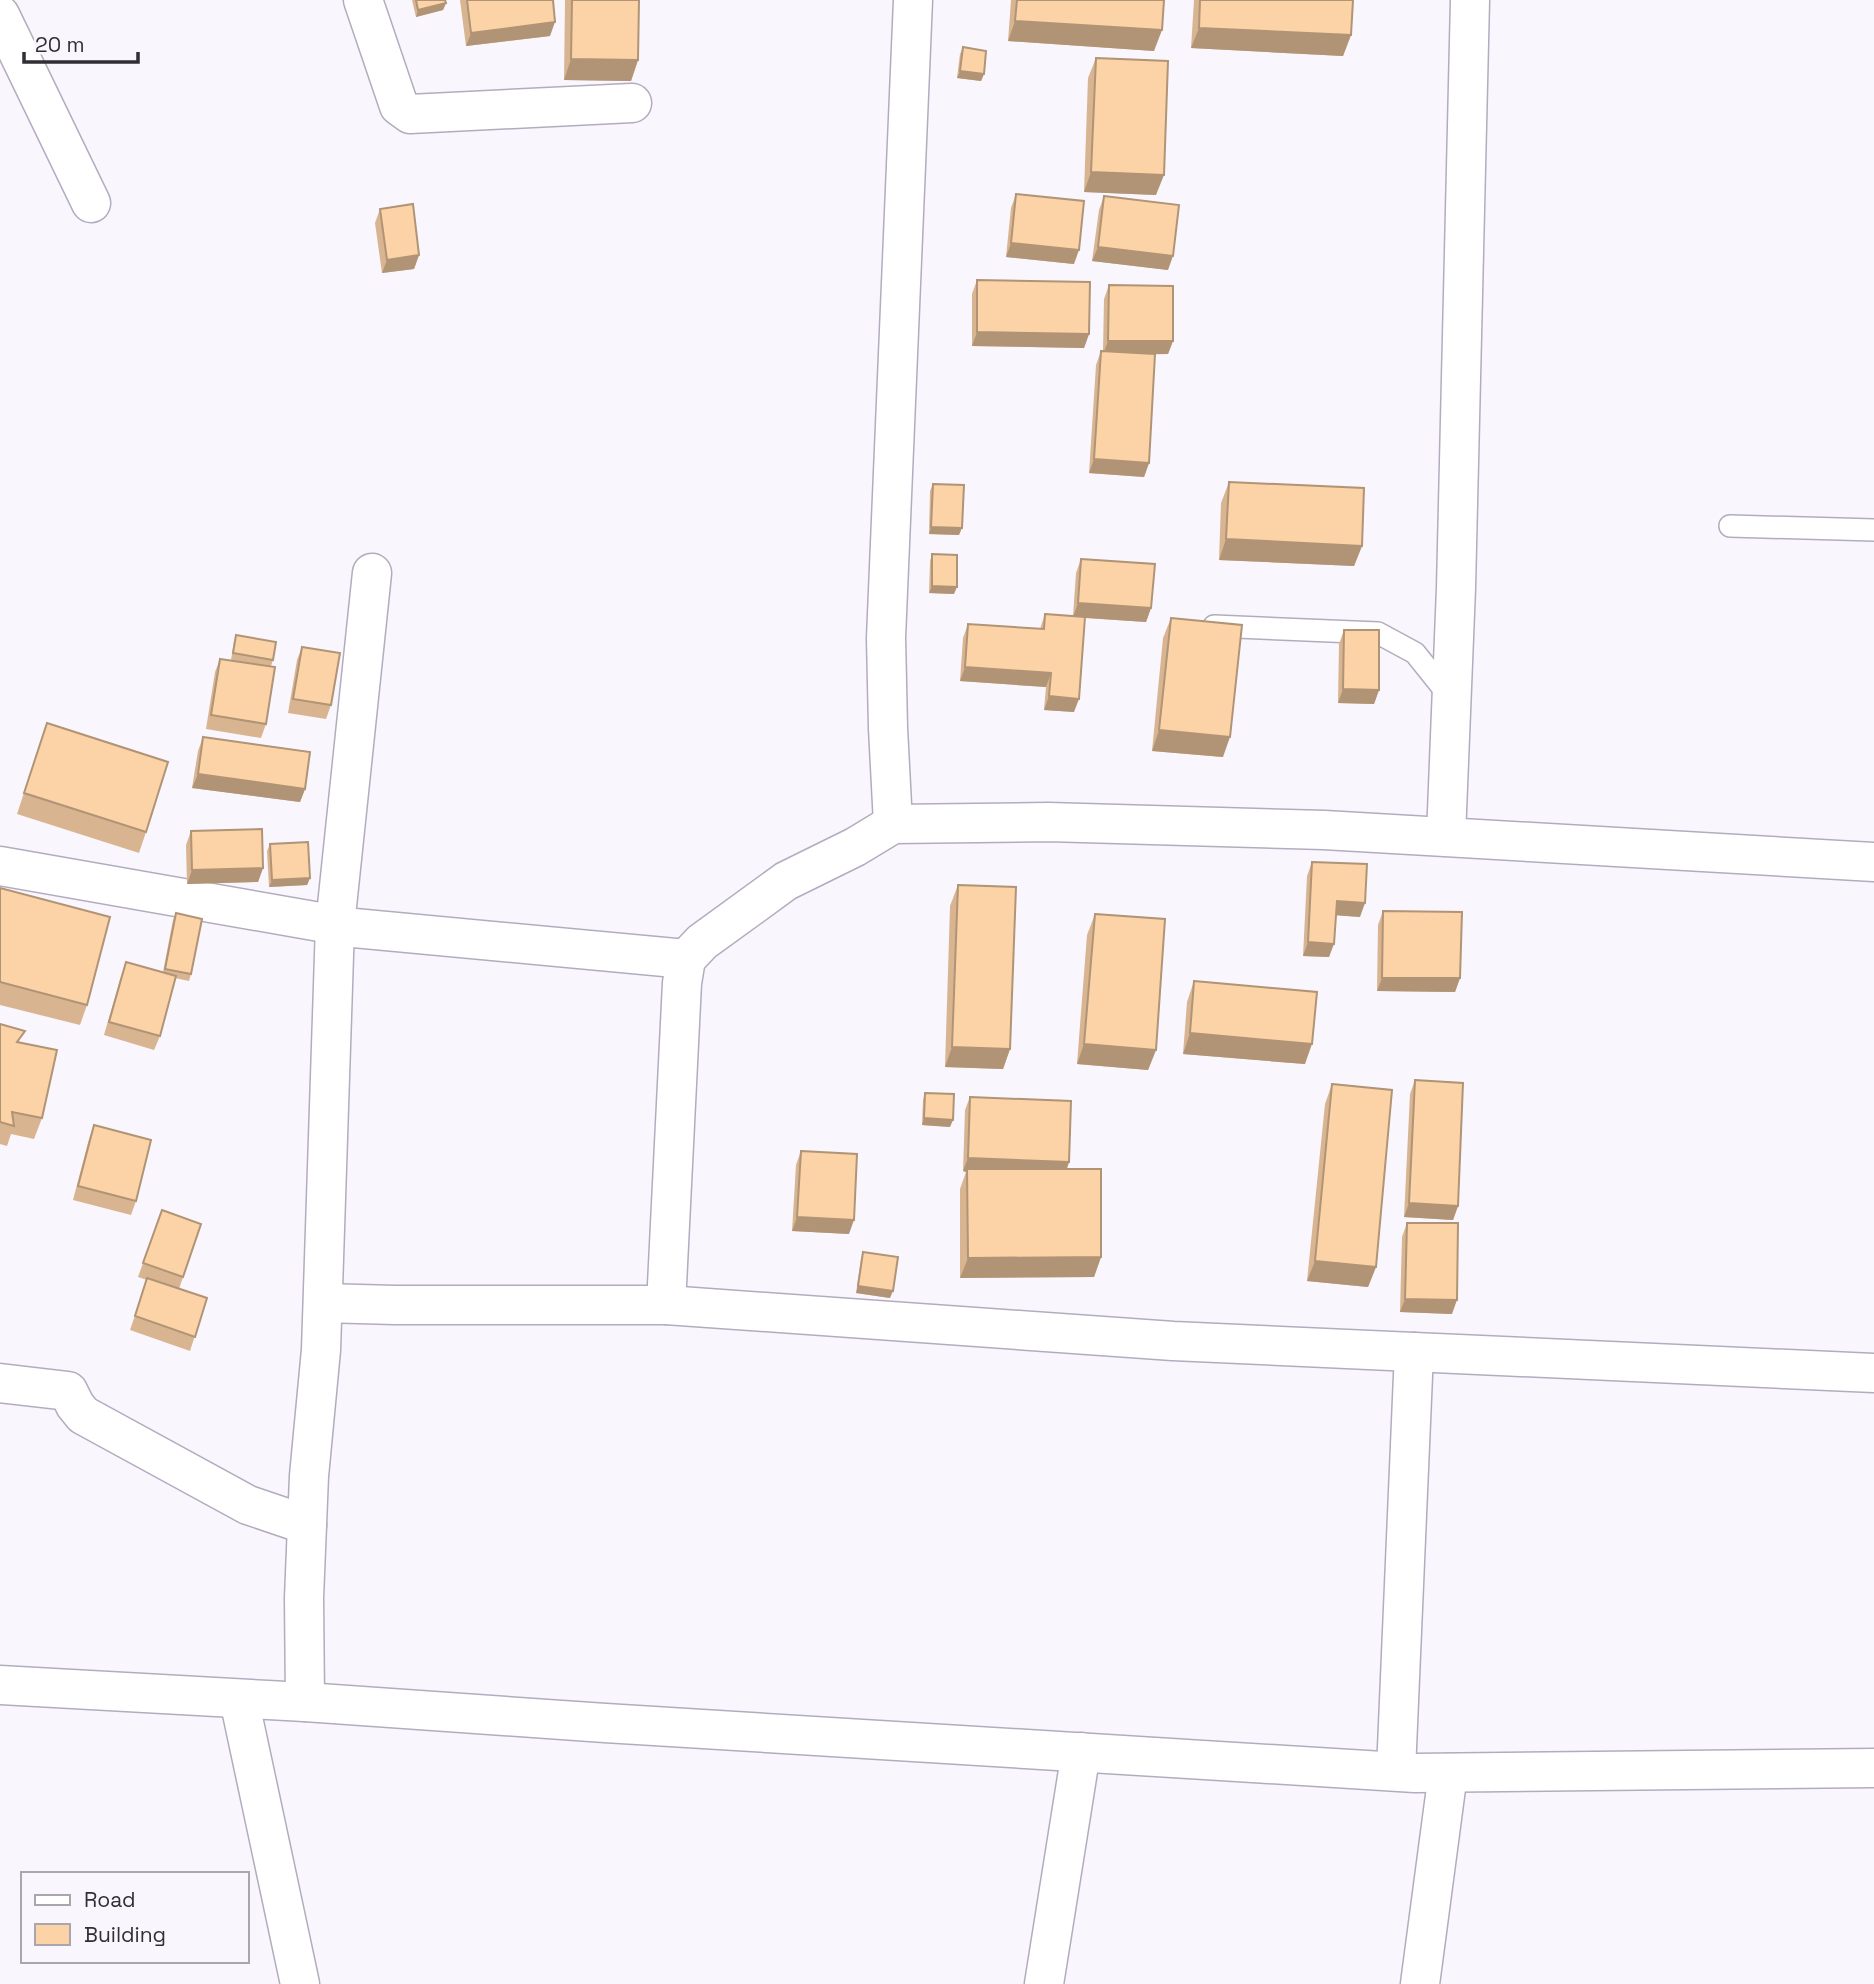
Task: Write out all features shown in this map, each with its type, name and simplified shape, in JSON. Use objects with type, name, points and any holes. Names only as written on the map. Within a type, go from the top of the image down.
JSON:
[{"type":"street","points":[[363,0],[399,106],[410,114],[632,103]]},
{"type":"street","points":[[893,824],[886,638],[912,0]]},
{"type":"street","points":[[1446,836],[1471,0]]},
{"type":"street","points":[[1,22],[91,203]]},
{"type":"street","points":[[305,1702],[304,1598],[323,1303],[335,925],[372,573]]},
{"type":"street","points":[[666,1305],[682,983],[686,959],[702,942],[786,880],[855,847],[893,824],[1048,822],[1324,830],[1874,862]]},
{"type":"street","points":[[0,866],[335,925],[686,959]]},
{"type":"street","points":[[323,1303],[666,1305],[1172,1341],[1874,1373]]},
{"type":"street","points":[[1396,1771],[1414,1352]]},
{"type":"street","points":[[0,1383],[68,1391],[83,1415],[248,1504],[307,1525]]},
{"type":"street","points":[[0,1685],[1396,1771],[1448,1773],[1874,1768]]},
{"type":"street","points":[[239,1699],[300,1984]]},
{"type":"street","points":[[1044,1984],[1080,1752]]},
{"type":"street","points":[[1420,1984],[1448,1773]]},
{"type":"lane","points":[[1730,526],[1874,530]]},
{"type":"lane","points":[[1214,626],[1378,633],[1415,653],[1451,698]]},
{"type":"building","points":[[416,0],[445,0],[446,3],[418,10]]},
{"type":"building","points":[[467,0],[553,0],[555,22],[471,33]]},
{"type":"building","points":[[572,0],[639,0],[638,60],[571,59]]},
{"type":"building","points":[[1017,0],[1164,0],[1162,30],[1015,21]]},
{"type":"building","points":[[1200,0],[1353,0],[1351,35],[1199,28]]},
{"type":"building","points":[[963,47],[986,51],[984,74],[960,71]]},
{"type":"building","points":[[1096,58],[1168,61],[1164,175],[1091,172]]},
{"type":"building","points":[[1016,194],[1084,201],[1079,250],[1011,243]]},
{"type":"building","points":[[1104,196],[1179,205],[1173,256],[1098,247]]},
{"type":"building","points":[[413,204],[419,255],[387,260],[380,209]]},
{"type":"building","points":[[977,280],[1090,282],[1089,334],[977,332]]},
{"type":"building","points":[[1109,285],[1173,286],[1173,341],[1108,341]]},
{"type":"building","points":[[1101,351],[1155,354],[1149,463],[1094,459]]},
{"type":"building","points":[[1229,482],[1364,488],[1362,546],[1226,539]]},
{"type":"building","points":[[933,484],[964,485],[962,528],[931,527]]},
{"type":"building","points":[[932,554],[957,555],[957,587],[932,586]]},
{"type":"building","points":[[1081,559],[1155,564],[1151,608],[1078,603]]},
{"type":"building","points":[[1045,614],[1085,617],[1079,699],[1049,696],[1051,673],[965,667],[968,624],[1044,629]]},
{"type":"building","points":[[1171,618],[1242,625],[1230,737],[1159,730]]},
{"type":"building","points":[[1344,630],[1379,630],[1379,690],[1343,689]]},
{"type":"building","points":[[236,635],[276,642],[273,660],[233,653]]},
{"type":"building","points":[[302,647],[340,653],[331,705],[293,699]]},
{"type":"building","points":[[220,659],[275,667],[266,724],[211,715]]},
{"type":"building","points":[[47,723],[168,762],[146,832],[24,793]]},
{"type":"building","points":[[203,737],[310,752],[305,789],[198,774]]},
{"type":"building","points":[[262,829],[263,868],[192,870],[191,831]]},
{"type":"building","points":[[308,842],[310,878],[272,880],[270,844]]},
{"type":"building","points":[[1312,862],[1367,864],[1365,903],[1337,901],[1334,944],[1308,942]]},
{"type":"building","points":[[958,885],[1016,887],[1010,1049],[952,1047]]},
{"type":"building","points":[[0,888],[110,917],[87,1005],[0,982]]},
{"type":"building","points":[[1383,911],[1462,912],[1460,978],[1382,978]]},
{"type":"building","points":[[176,913],[202,919],[191,974],[165,969]]},
{"type":"building","points":[[1095,914],[1165,919],[1156,1050],[1084,1044]]},
{"type":"building","points":[[126,962],[176,976],[160,1036],[109,1022]]},
{"type":"building","points":[[1194,981],[1317,992],[1312,1044],[1190,1033]]},
{"type":"building","points":[[0,1024],[25,1031],[17,1042],[57,1050],[42,1118],[12,1112],[14,1126],[0,1122]]},
{"type":"building","points":[[1415,1080],[1463,1083],[1458,1206],[1409,1203]]},
{"type":"building","points":[[1332,1084],[1392,1090],[1376,1267],[1315,1261]]},
{"type":"building","points":[[925,1093],[954,1094],[953,1120],[924,1118]]},
{"type":"building","points":[[970,1097],[1071,1101],[1069,1162],[968,1158]]},
{"type":"building","points":[[94,1125],[151,1140],[136,1201],[78,1186]]},
{"type":"building","points":[[801,1151],[857,1154],[854,1220],[797,1217]]},
{"type":"building","points":[[967,1169],[1101,1169],[1101,1257],[968,1258]]},
{"type":"building","points":[[162,1210],[201,1224],[183,1277],[143,1263]]},
{"type":"building","points":[[1407,1223],[1458,1223],[1457,1300],[1405,1299]]},
{"type":"building","points":[[863,1252],[898,1257],[893,1291],[858,1286]]},
{"type":"building","points":[[147,1278],[207,1298],[195,1337],[135,1316]]}]
